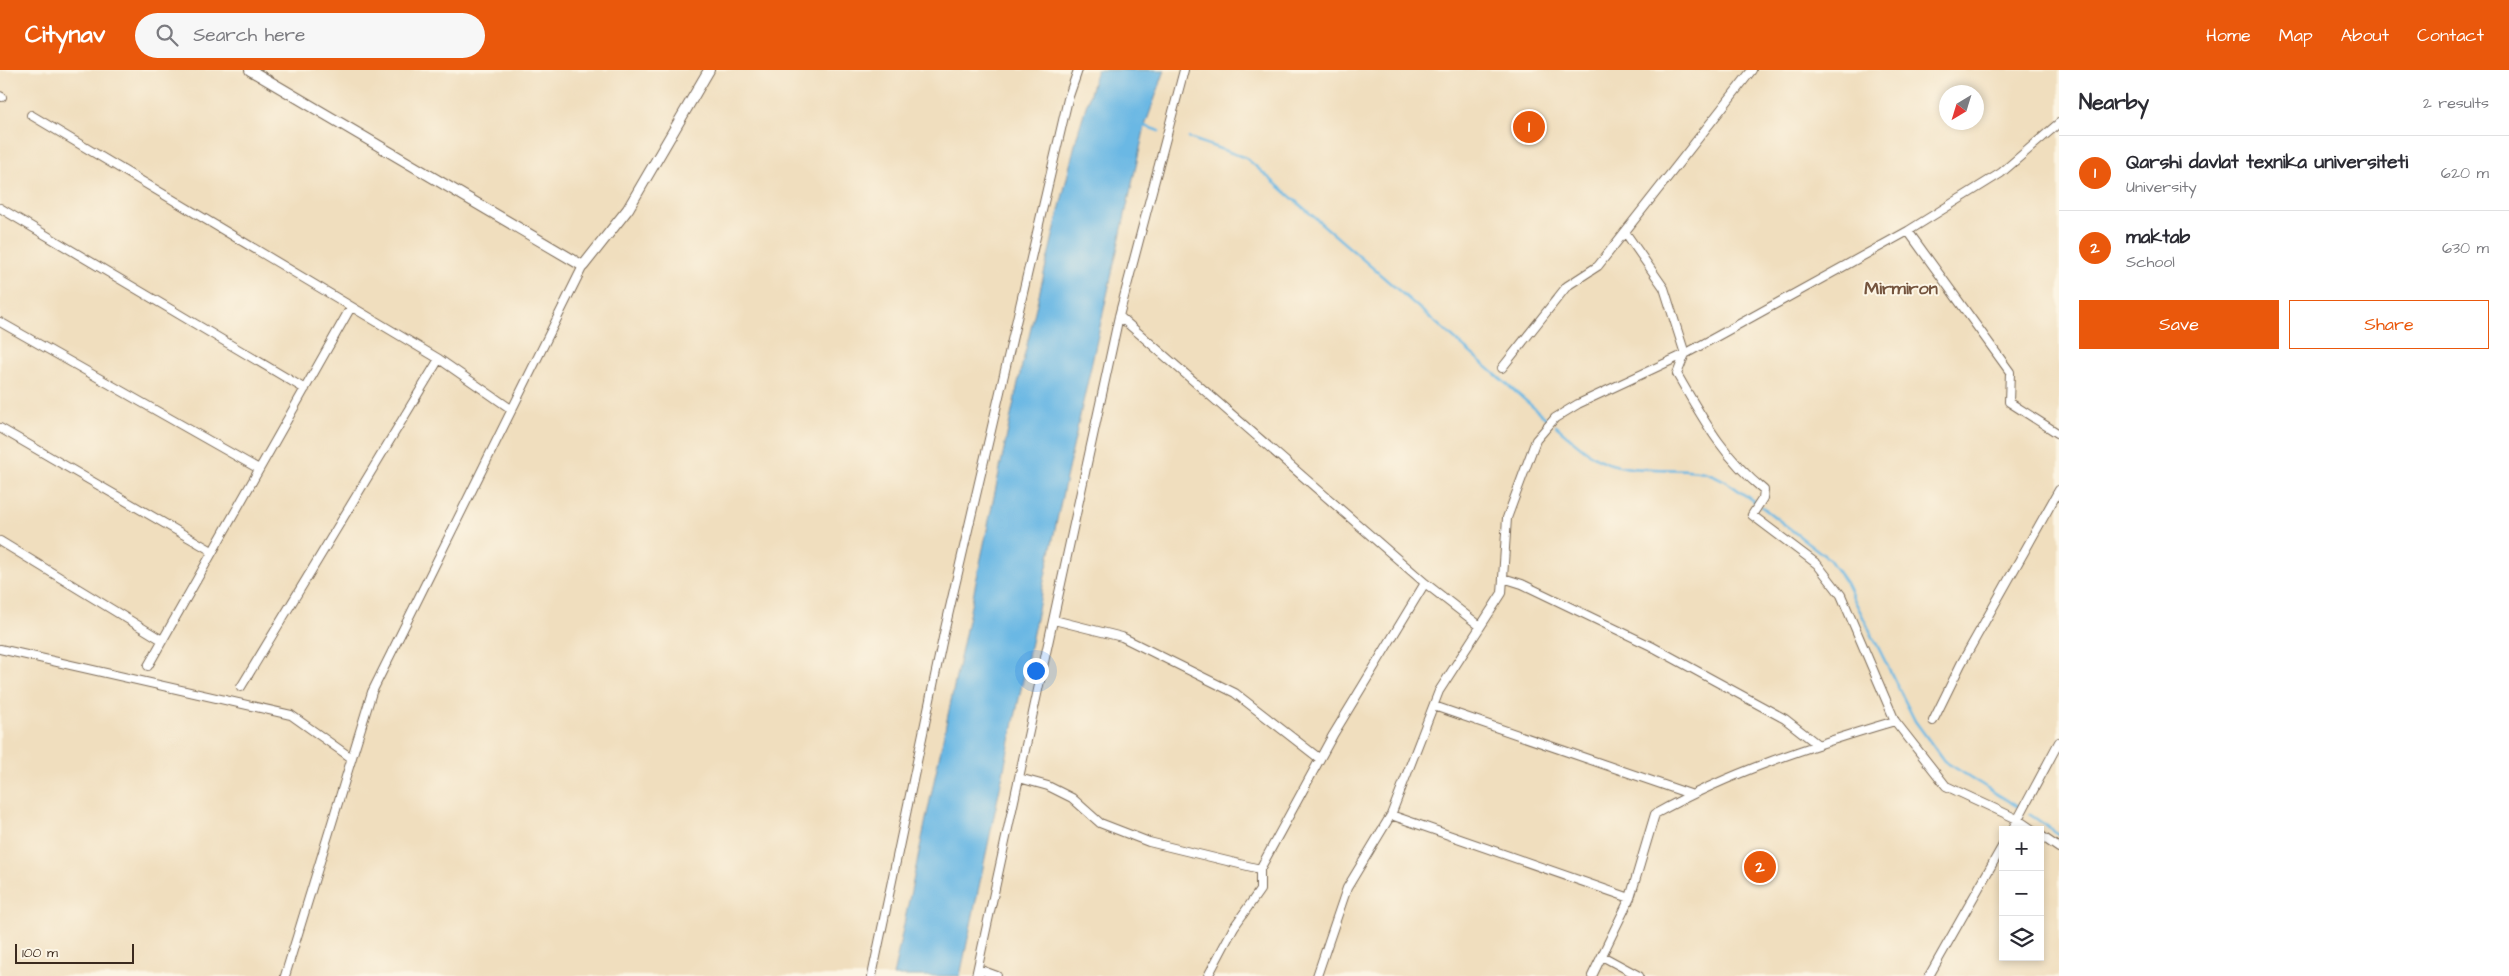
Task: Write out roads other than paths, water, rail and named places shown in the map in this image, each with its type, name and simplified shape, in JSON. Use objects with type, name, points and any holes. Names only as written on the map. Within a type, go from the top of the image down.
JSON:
[{"type":"main road","points":[[250,70],[583,266],[628,209],[710,70]]},
{"type":"street","points":[[872,976],[944,633],[1068,99],[1078,70]]},
{"type":"street","points":[[997,976],[977,973],[1118,316],[1184,70]]},
{"type":"street","points":[[1502,368],[1567,286],[1598,266],[1752,70]]},
{"type":"street","points":[[31,115],[439,359],[511,409]]},
{"type":"street","points":[[1317,976],[1347,888],[1391,815],[1439,691],[1502,593],[1507,518],[1536,440],[1556,418],[1578,404],[1685,354],[1908,231],[2001,173],[2059,123]]},
{"type":"street","points":[[0,208],[305,389]]},
{"type":"street","points":[[1908,231],[2010,372],[2009,402],[2059,434]]},
{"type":"street","points":[[1625,232],[1664,288],[1685,354],[1677,374],[1703,419],[1741,471],[1764,490],[1763,498],[1752,515],[1817,564],[1841,595],[1895,721],[1946,786],[2018,819],[2028,826]]},
{"type":"street","points":[[285,976],[350,757],[372,692],[583,266]]},
{"type":"street","points":[[148,666],[352,307]]},
{"type":"street","points":[[1118,316],[1425,583],[1480,626]]},
{"type":"street","points":[[0,322],[259,469]]},
{"type":"street","points":[[241,687],[439,359]]},
{"type":"street","points":[[0,428],[212,551]]},
{"type":"street","points":[[1933,720],[1961,664],[2059,490]]},
{"type":"street","points":[[0,541],[162,640]]},
{"type":"street","points":[[1503,578],[1522,584],[1651,646],[1785,719],[1817,744]]},
{"type":"street","points":[[1208,976],[1234,927],[1260,890],[1260,868],[1320,759],[1425,583]]},
{"type":"street","points":[[1054,620],[1122,637],[1235,693],[1320,759]]},
{"type":"street","points":[[0,649],[291,715],[350,757]]},
{"type":"street","points":[[1434,706],[1690,794]]},
{"type":"street","points":[[1592,976],[1630,898],[1656,814],[1690,794],[1817,744],[1895,721]]},
{"type":"street","points":[[2014,826],[2059,742]]},
{"type":"street","points":[[1019,778],[1048,786],[1072,798],[1100,823],[1149,842],[1260,868]]},
{"type":"street","points":[[1391,815],[1630,898]]},
{"type":"street","points":[[2044,838],[2059,848]]},
{"type":"street","points":[[1929,976],[1999,852]]},
{"type":"street","points":[[1602,956],[1640,976]]},
{"type":"water","points":[[1097,70],[1165,70],[1145,126],[1064,487],[960,976],[893,976],[1019,378],[1077,136]]},
{"type":"waterway","points":[[1142,125],[1159,131]]},
{"type":"waterway","points":[[1189,138],[1246,158],[1548,420]]},
{"type":"waterway","points":[[1556,426],[1585,450],[1607,463],[1632,468],[1706,472],[1721,479],[1755,502]]},
{"type":"waterway","points":[[1762,507],[1829,559],[1846,583],[1915,721],[1944,761],[2018,807]]},
{"type":"waterway","points":[[2029,814],[2059,834]]},
{"type":"place","name":"Qarshi davlat texnika universiteti","points":[[1529,127]]},
{"type":"place","name":"maktab","points":[[1760,867]]},
{"type":"district","name":"Mirmiron","points":[[1901,288]]}]
